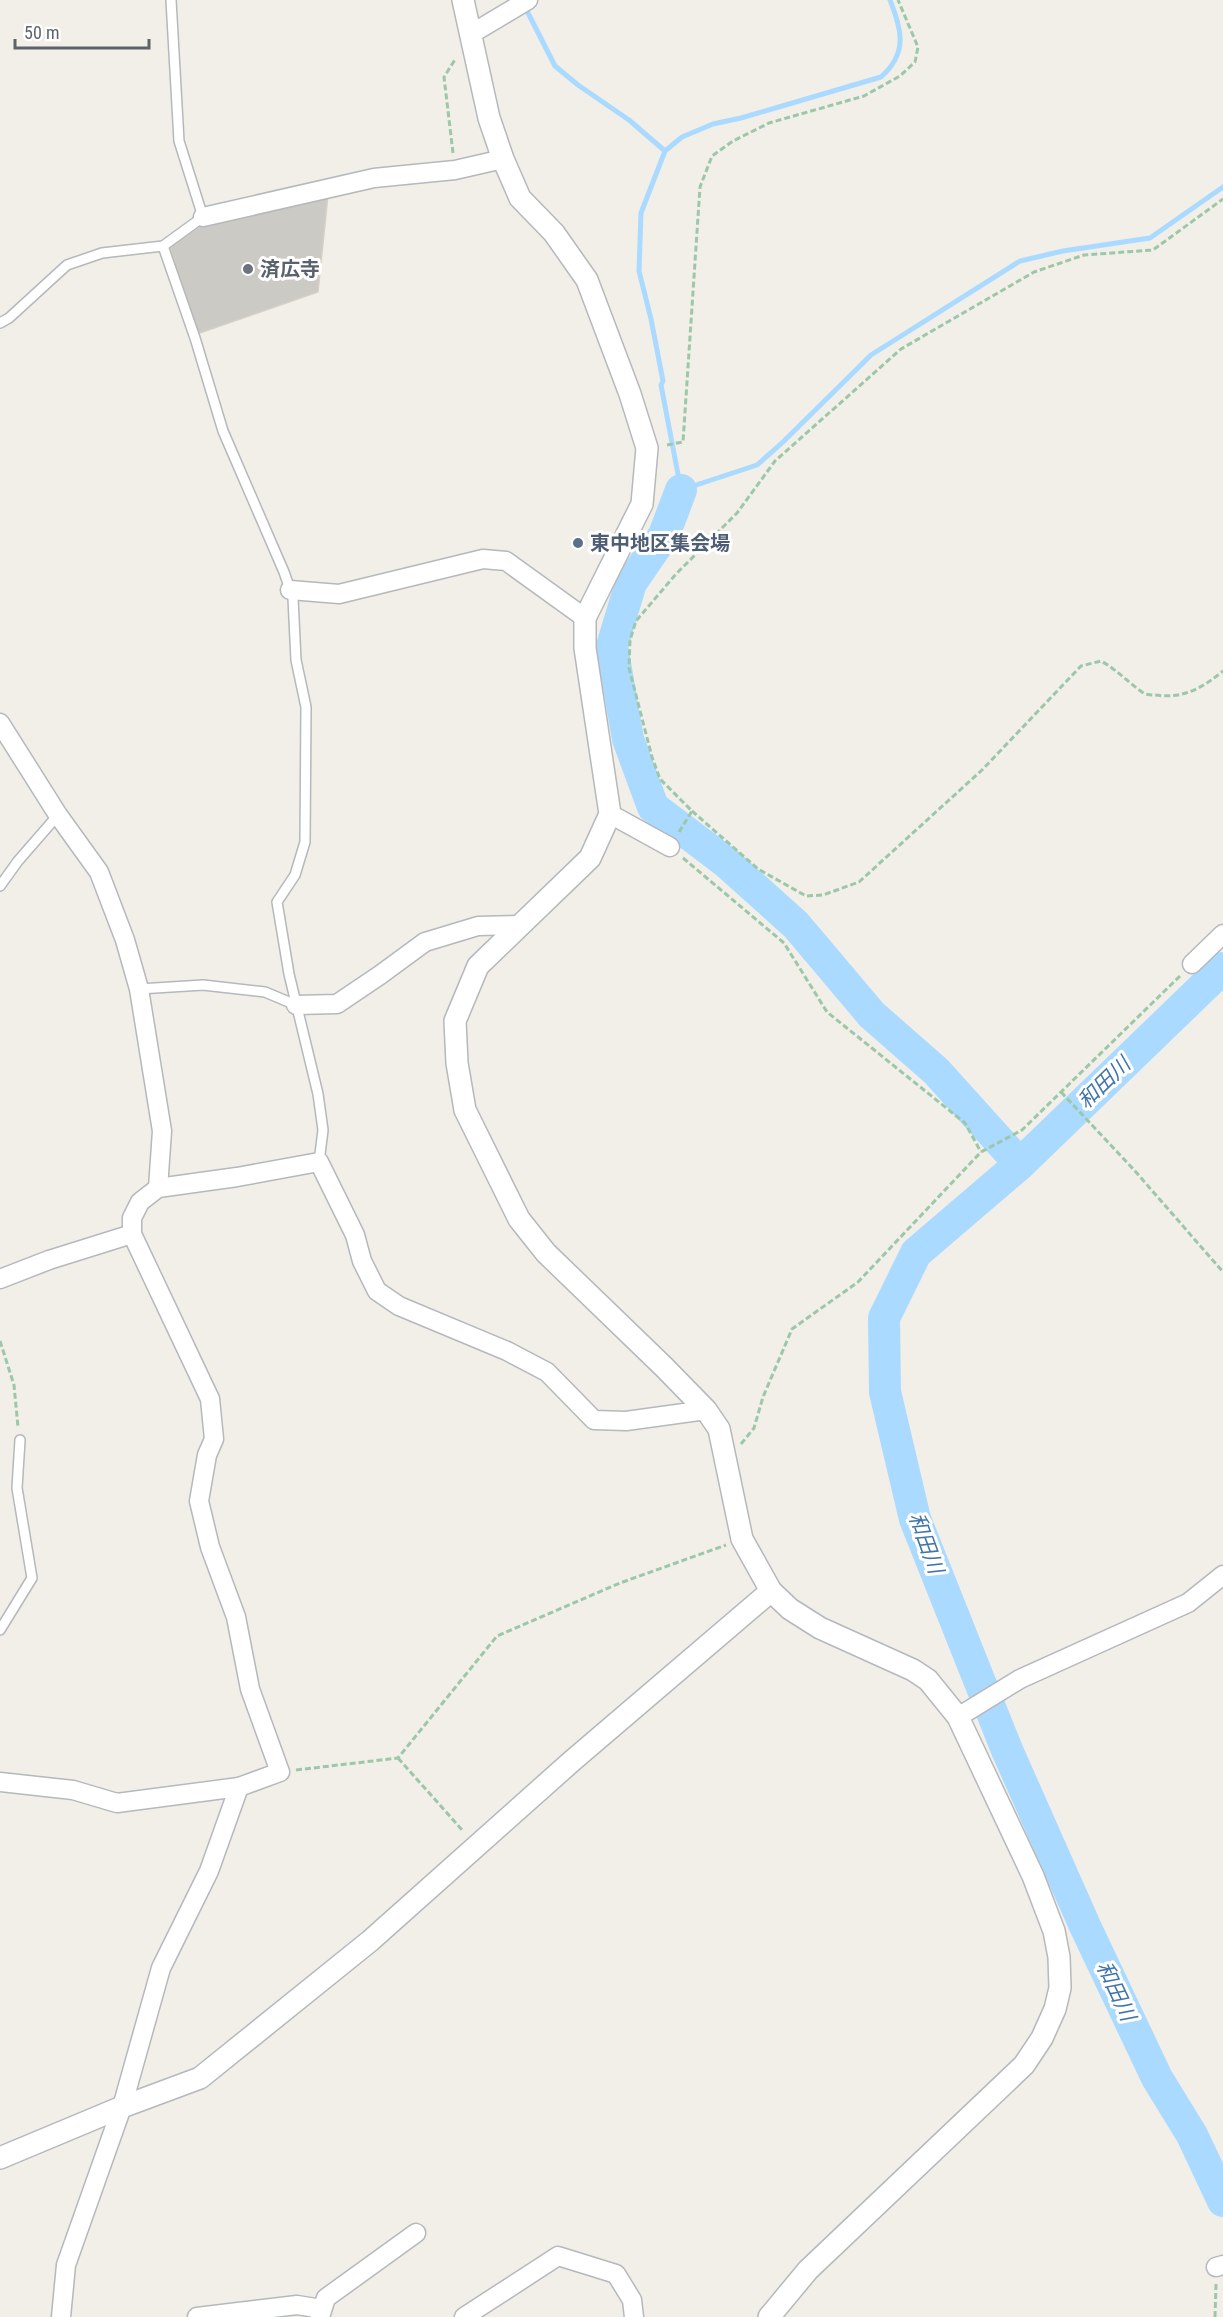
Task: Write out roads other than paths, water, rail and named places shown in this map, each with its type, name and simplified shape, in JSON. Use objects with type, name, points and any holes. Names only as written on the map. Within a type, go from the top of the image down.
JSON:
[{"type":"street","points":[[463,0],[489,118],[503,159],[520,198],[554,233],[587,280],[630,394],[647,448],[642,504],[585,618],[585,648],[610,814],[590,858],[478,966],[455,1021],[456,1063],[465,1110],[519,1219],[546,1253],[664,1367],[706,1410],[719,1429],[742,1539],[771,1591],[790,1610],[820,1628],[920,1675],[964,1714],[1033,1876],[1054,1931],[1059,1957],[1060,1988],[1055,2009],[1042,2038],[1024,2065],[808,2270],[769,2317]]},
{"type":"street","points":[[471,34],[528,0]]},
{"type":"street","points":[[203,217],[374,178],[455,170],[503,159]]},
{"type":"street","points":[[290,590],[339,594],[483,559],[506,561],[585,618]]},
{"type":"street","points":[[0,723],[58,815],[99,872],[125,940],[139,989],[162,1131],[158,1188]]},
{"type":"street","points":[[610,814],[670,847]]},
{"type":"street","points":[[296,1005],[337,1004],[424,942],[478,926],[521,925]]},
{"type":"street","points":[[1192,964],[1223,934]]},
{"type":"street","points":[[0,1782],[73,1790],[117,1803],[239,1787],[280,1772],[250,1689],[236,1617],[210,1547],[199,1501],[207,1455],[213,1439],[210,1399],[132,1234],[132,1218],[140,1202],[158,1188],[319,1162],[355,1235],[362,1261],[377,1291],[399,1306],[507,1351],[547,1372],[594,1420],[626,1421],[706,1410]]},
{"type":"street","points":[[0,1279],[49,1260],[132,1234]]},
{"type":"street","points":[[964,1714],[1020,1679],[1188,1603],[1221,1582]]},
{"type":"street","points":[[0,2158],[122,2107],[200,2078],[370,1941],[476,1846],[771,1591]]},
{"type":"street","points":[[61,2317],[66,2265],[122,2107],[161,1968],[209,1871],[239,1787]]},
{"type":"street","points":[[197,2317],[297,2305],[321,2313],[326,2298],[417,2234]]},
{"type":"street","points":[[464,2317],[558,2256],[616,2274],[632,2300],[634,2317]]},
{"type":"lane","points":[[0,323],[9,318],[67,265],[102,253],[163,246],[203,217],[179,141],[171,0]]},
{"type":"lane","points":[[163,246],[195,338],[223,431],[293,598],[296,660],[306,707],[305,842],[296,875],[277,902],[296,1005],[318,1094],[322,1130],[319,1162]]},
{"type":"lane","points":[[0,886],[18,861],[58,815]]},
{"type":"lane","points":[[139,989],[203,985],[265,992],[296,1005]]},
{"type":"lane","points":[[0,1630],[32,1578],[17,1488],[20,1440]]},
{"type":"waterway","points":[[890,0],[900,31],[899,50],[890,68],[881,77],[713,124],[682,137],[665,151],[641,213],[639,271],[663,381],[661,385],[681,490],[757,465],[871,355],[1020,261],[1063,251],[1150,238],[1223,187]]},
{"type":"waterway","points":[[525,7],[555,66],[629,120],[665,151]]},
{"type":"waterway","points":[[681,490],[664,535],[631,583],[612,646],[628,739],[653,807],[727,863],[796,925],[872,1015],[936,1071],[1020,1164]]},
{"type":"waterway","name":"和田川","points":[[1223,968],[1020,1164],[916,1253],[884,1318],[885,1392],[915,1519],[1007,1750],[1085,1926],[1157,2078],[1192,2135],[1223,2201]]},
{"type":"place","name":"済広寺","points":[[248,269]]},
{"type":"place","name":"東中地区集会場","points":[[578,543]]}]
